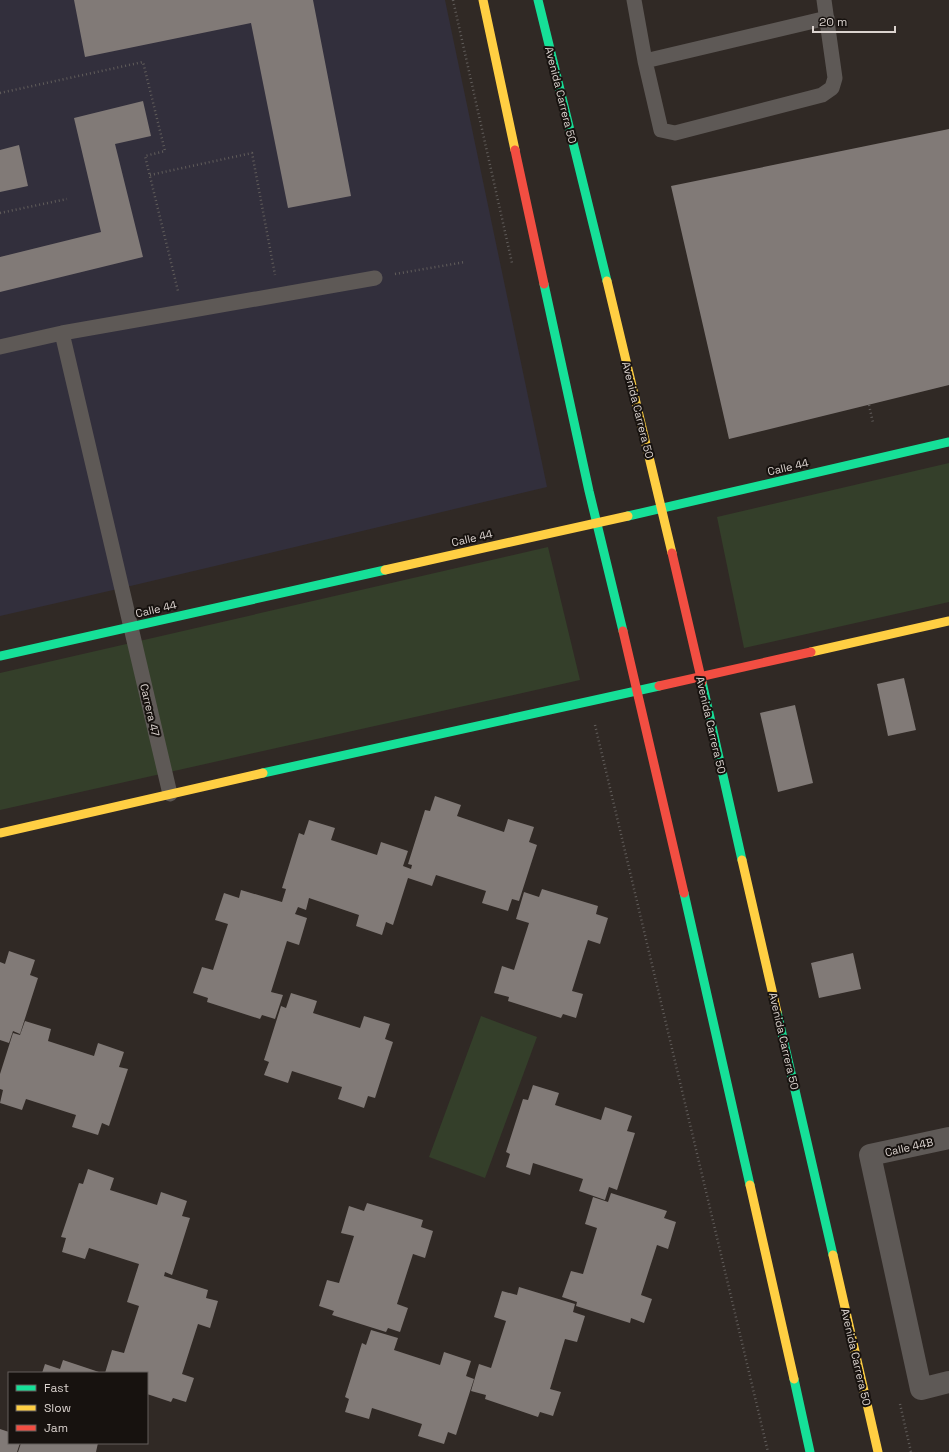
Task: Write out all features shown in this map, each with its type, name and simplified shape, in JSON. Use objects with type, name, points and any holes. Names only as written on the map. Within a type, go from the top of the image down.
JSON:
[{"type":"main road","points":[[484,0],[589,491],[638,690],[810,1452]]},
{"type":"main road","name":"Avenida Carrera 50","points":[[538,0],[662,508],[878,1452]]},
{"type":"main road","name":"Calle 44","points":[[0,656],[597,523],[949,442]]},
{"type":"main road","points":[[0,833],[949,621]]},
{"type":"street","name":"Calle 44B","points":[[949,1138],[870,1155],[921,1389],[949,1382]]},
{"type":"lane","points":[[634,0],[633,2],[645,61],[661,130],[675,133],[822,95],[832,88],[835,78],[824,0]]},
{"type":"lane","points":[[645,61],[827,18]]},
{"type":"lane","points":[[0,347],[62,333],[375,278]]},
{"type":"lane","name":"Carrera 47","points":[[62,333],[170,794]]},
{"type":"path","points":[[0,93],[143,62],[165,151],[145,156],[183,312]]},
{"type":"path","points":[[150,175],[252,152],[279,295]]},
{"type":"path","points":[[0,213],[67,199]]},
{"type":"path","points":[[375,278],[465,262]]},
{"type":"path","points":[[869,405],[873,423]]},
{"type":"path","points":[[589,701],[768,1452]]},
{"type":"path","points":[[900,1401],[911,1452]]},
{"type":"shaded area","points":[[0,0],[445,0],[547,487],[0,616]]},
{"type":"green space","points":[[949,463],[949,602],[744,648],[717,517]]},
{"type":"green space","points":[[548,547],[580,680],[0,810],[0,673]]},
{"type":"green space","points":[[481,1016],[537,1037],[485,1178],[429,1157]]},
{"type":"building","points":[[74,0],[313,0],[351,196],[288,208],[251,23],[85,57]]},
{"type":"building","points":[[143,101],[151,136],[115,144],[143,257],[0,292],[0,257],[101,232],[74,118]]},
{"type":"building","points":[[949,129],[949,385],[729,439],[671,186]]},
{"type":"building","points":[[19,145],[28,186],[0,192],[0,150]]},
{"type":"building","points":[[904,678],[916,730],[888,736],[877,684]]},
{"type":"building","points":[[795,705],[813,783],[778,792],[760,713]]},
{"type":"building","points":[[435,796],[461,805],[457,816],[504,832],[508,819],[534,827],[529,842],[537,845],[519,901],[512,899],[508,911],[482,903],[486,891],[436,875],[432,886],[408,878],[393,925],[386,922],[382,935],[356,926],[359,915],[309,898],[306,910],[298,907],[295,914],[307,918],[299,945],[287,941],[271,992],[283,995],[275,1019],[262,1015],[260,1019],[207,1002],[208,998],[193,993],[202,967],[213,970],[228,924],[215,920],[224,893],[239,898],[241,890],[282,902],[286,889],[282,888],[299,833],[304,835],[309,820],[335,828],[331,840],[377,855],[381,842],[408,851],[403,866],[411,869],[412,865],[408,864],[425,810],[430,811]]},
{"type":"building","points":[[542,889],[598,906],[596,914],[608,918],[600,944],[588,940],[572,991],[583,994],[576,1018],[563,1014],[561,1018],[508,1001],[509,997],[494,993],[502,966],[514,970],[529,923],[516,919],[524,892],[539,897]]},
{"type":"building","points":[[9,951],[35,960],[30,975],[38,978],[20,1034],[13,1031],[9,1043],[0,1040],[0,962],[5,964]]},
{"type":"building","points":[[853,953],[861,989],[819,998],[811,963]]},
{"type":"building","points":[[291,993],[317,1001],[313,1013],[360,1028],[364,1016],[390,1024],[385,1039],[393,1042],[375,1098],[368,1096],[364,1108],[338,1099],[342,1087],[292,1071],[288,1083],[264,1075],[269,1062],[264,1060],[281,1006],[286,1008]]},
{"type":"building","points":[[25,1021],[51,1029],[48,1041],[94,1056],[98,1043],[124,1052],[119,1067],[128,1069],[109,1126],[102,1123],[98,1135],[72,1127],[76,1115],[26,1099],[22,1110],[0,1103],[3,1090],[0,1089],[0,1074],[13,1033],[20,1035]]},
{"type":"building","points":[[533,1085],[559,1093],[555,1105],[601,1120],[605,1107],[632,1116],[627,1131],[635,1133],[617,1190],[609,1187],[605,1200],[579,1191],[583,1179],[533,1163],[530,1175],[506,1167],[510,1154],[506,1152],[523,1099],[528,1100]]},
{"type":"building","points":[[88,1169],[114,1178],[110,1190],[157,1205],[161,1192],[187,1201],[182,1216],[190,1218],[172,1275],[165,1272],[164,1276],[208,1290],[206,1298],[218,1301],[210,1328],[198,1324],[182,1374],[194,1378],[186,1402],[173,1398],[171,1402],[148,1394],[148,1372],[105,1372],[112,1350],[124,1353],[139,1306],[127,1302],[139,1264],[89,1248],[85,1259],[62,1252],[66,1238],[61,1237],[79,1183],[83,1184]]},
{"type":"building","points":[[611,1193],[667,1211],[664,1218],[676,1222],[668,1249],[657,1245],[641,1295],[652,1299],[644,1323],[631,1318],[630,1323],[576,1306],[577,1302],[562,1297],[571,1271],[583,1274],[597,1228],[585,1224],[593,1197],[608,1202]]},
{"type":"building","points":[[367,1203],[423,1220],[421,1227],[433,1231],[425,1258],[413,1254],[397,1304],[408,1308],[400,1332],[388,1328],[386,1332],[332,1315],[334,1311],[319,1306],[327,1280],[339,1283],[354,1236],[341,1233],[349,1206],[364,1211]]},
{"type":"building","points":[[519,1287],[575,1304],[573,1312],[585,1316],[577,1342],[565,1339],[550,1389],[561,1392],[553,1416],[540,1412],[538,1417],[485,1399],[486,1395],[471,1391],[479,1364],[491,1368],[506,1321],[494,1317],[502,1291],[517,1295]]},
{"type":"building","points":[[371,1330],[398,1338],[394,1350],[440,1365],[444,1352],[471,1361],[466,1376],[474,1379],[456,1435],[448,1432],[444,1444],[418,1436],[422,1424],[372,1408],[369,1419],[345,1412],[349,1399],[345,1397],[362,1343],[366,1345]]},
{"type":"building","points":[[63,1360],[99,1372],[42,1372],[45,1364],[60,1369]]},
{"type":"building","points":[[0,1429],[8,1432],[8,1444],[20,1444],[17,1452],[0,1452]]},
{"type":"building","points":[[21,1444],[98,1444],[96,1452],[18,1452]]},
{"type":"traffic: fast","points":[[538,0],[607,281]]},
{"type":"traffic: fast","points":[[544,284],[589,491],[623,631]]},
{"type":"traffic: fast","points":[[628,516],[949,442]]},
{"type":"traffic: fast","points":[[0,656],[385,570]]},
{"type":"traffic: fast","points":[[702,682],[742,860]]},
{"type":"traffic: fast","points":[[263,773],[659,686]]},
{"type":"traffic: fast","points":[[684,893],[750,1185]]},
{"type":"traffic: fast","points":[[777,1012],[833,1255]]},
{"type":"traffic: fast","points":[[794,1379],[810,1452]]},
{"type":"traffic: slow","points":[[483,0],[515,150]]},
{"type":"traffic: slow","points":[[607,281],[672,553]]},
{"type":"traffic: slow","points":[[385,570],[628,516]]},
{"type":"traffic: slow","points":[[811,652],[949,621]]},
{"type":"traffic: slow","points":[[0,833],[263,773]]},
{"type":"traffic: slow","points":[[742,860],[777,1012]]},
{"type":"traffic: slow","points":[[750,1185],[794,1379]]},
{"type":"traffic: slow","points":[[833,1255],[878,1452]]},
{"type":"traffic: jam","points":[[515,150],[544,284]]},
{"type":"traffic: jam","points":[[672,553],[702,682]]},
{"type":"traffic: jam","points":[[623,631],[684,893]]},
{"type":"traffic: jam","points":[[659,686],[811,652]]}]
